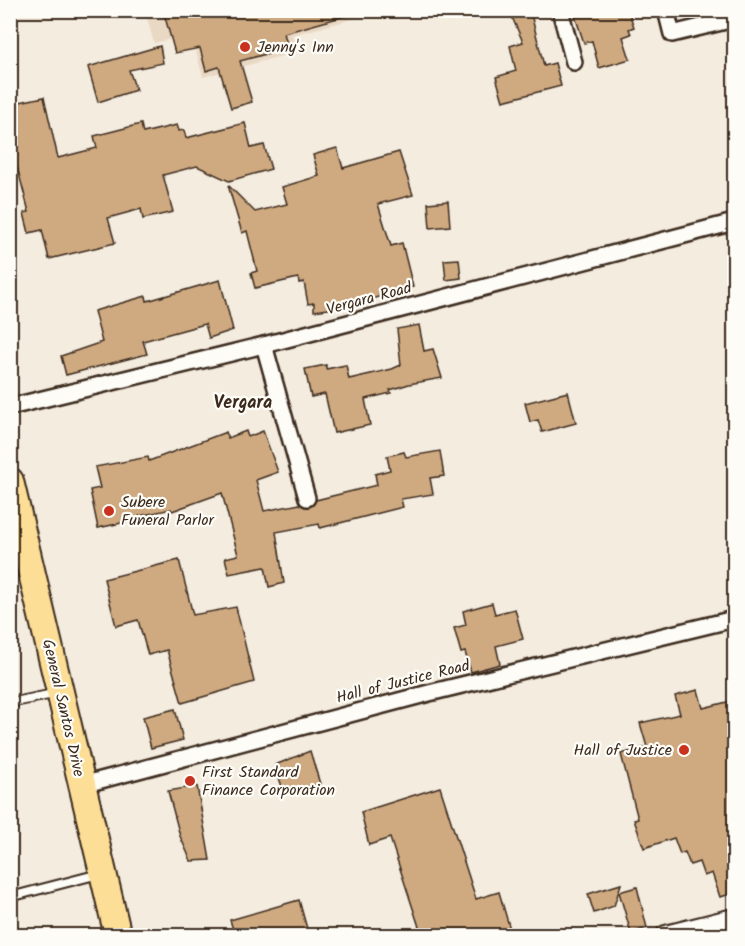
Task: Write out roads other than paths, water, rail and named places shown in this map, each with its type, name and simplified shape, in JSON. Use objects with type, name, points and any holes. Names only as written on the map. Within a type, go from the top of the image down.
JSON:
[{"type":"highway","name":"General Santos Drive","points":[[10,481],[118,936]]},
{"type":"street","points":[[560,10],[574,62]]},
{"type":"street","points":[[666,10],[672,34],[735,19]]},
{"type":"street","name":"Vergara Road","points":[[10,407],[264,345],[735,222]]},
{"type":"street","points":[[264,345],[307,498]]},
{"type":"street","name":"Hall of Justice Road","points":[[82,786],[429,693],[735,620]]},
{"type":"street","points":[[666,936],[735,919]]},
{"type":"lane","points":[[10,703],[59,693]]},
{"type":"lane","points":[[10,897],[103,874]]},
{"type":"place","name":"Jenny's Inn","points":[[245,47]]},
{"type":"place","name":"Subere Funeral Parlor","points":[[109,511]]},
{"type":"place","name":"Hall of Justice","points":[[684,750]]},
{"type":"place","name":"First Standard Finance Corporation","points":[[190,781]]},
{"type":"district","name":"Vergara","points":[[243,403]]}]
